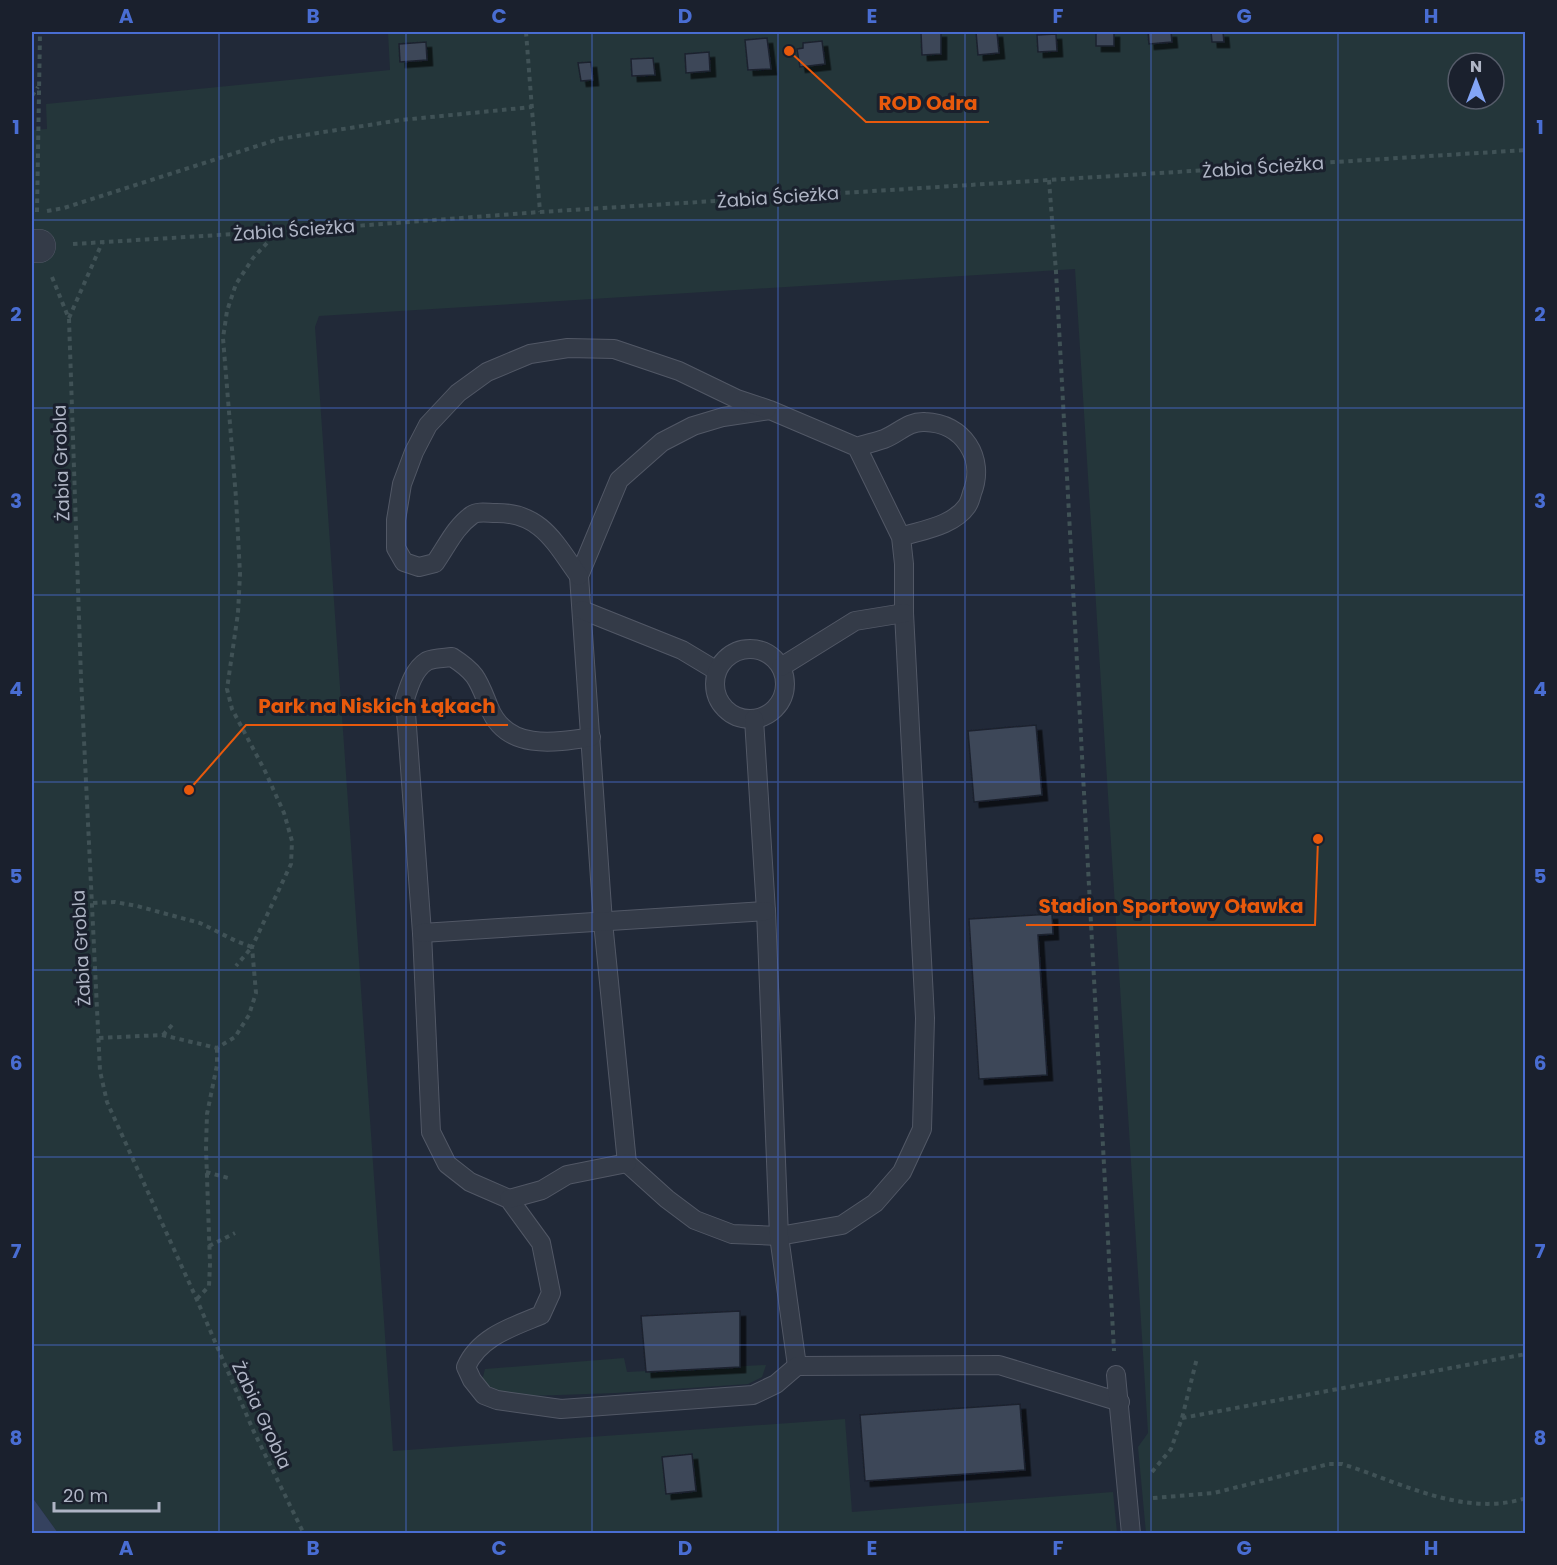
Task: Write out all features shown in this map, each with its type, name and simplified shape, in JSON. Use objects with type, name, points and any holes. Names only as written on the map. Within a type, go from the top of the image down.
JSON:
[{"type":"lane","points":[[579,576],[547,532],[522,516],[503,513],[475,513],[458,527],[435,563],[419,567],[404,562],[396,549],[396,520],[402,484],[414,452],[428,425],[458,393],[487,372],[530,354],[568,348],[614,349],[679,371],[737,399],[770,410],[857,447],[886,438],[905,425],[923,422],[939,423],[955,430],[971,449],[976,463],[977,482],[968,506],[954,518],[901,537]]},
{"type":"lane","points":[[770,410],[713,420],[693,426],[662,442],[619,480],[579,576],[603,922],[627,1163],[694,1220],[732,1234],[779,1236],[842,1224],[875,1203],[902,1172],[922,1129],[925,1018],[904,613],[904,564],[901,537],[857,447]]},
{"type":"lane","points":[[582,610],[682,650],[717,671]]},
{"type":"lane","points":[[782,667],[855,621],[904,613]]},
{"type":"lane","points":[[742,650],[764,652],[782,667],[785,681],[783,696],[777,707],[766,716],[754,719],[738,718],[728,712],[719,702],[714,683],[717,671],[730,655],[742,650]]},
{"type":"lane","points":[[591,737],[554,743],[528,741],[504,730],[490,710],[484,691],[470,668],[452,657],[428,661],[416,672],[409,684],[405,699],[422,933],[431,1132],[447,1164],[470,1182],[509,1199],[542,1243],[551,1293],[541,1315],[499,1332],[472,1354],[466,1367],[472,1380],[484,1395],[497,1400],[561,1409],[753,1395],[776,1384],[797,1366],[999,1365],[1120,1402]]},
{"type":"lane","points":[[754,719],[766,911],[779,1236],[797,1366]]},
{"type":"lane","points":[[422,933],[766,911]]},
{"type":"lane","points":[[509,1199],[542,1190],[567,1175],[627,1163]]},
{"type":"lane","points":[[1116,1376],[1131,1533]]},
{"type":"path","points":[[40,32],[37,213],[64,208],[279,139],[401,120],[532,107]]},
{"type":"path","points":[[526,32],[540,212]]},
{"type":"path","points":[[32,96],[38,87]]},
{"type":"path","name":"Żabia Ścieżka","points":[[35,246],[1526,150]]},
{"type":"path","points":[[1049,180],[1116,1376]]},
{"type":"path","points":[[236,966],[252,947],[291,864],[292,841],[284,813],[265,771],[232,710],[227,689],[238,613],[240,574],[223,338],[227,311],[236,284],[253,258],[267,243],[270,232]]},
{"type":"path","name":"Żabia Grobla","points":[[69,319],[102,243]]},
{"type":"path","name":"Żabia Grobla","points":[[35,246],[69,319],[81,678],[100,1071],[107,1102],[254,1432],[304,1533]]},
{"type":"path","points":[[93,903],[115,902],[137,906],[200,923],[252,947]]},
{"type":"path","points":[[99,1038],[162,1035],[218,1048],[235,1037],[249,1016],[256,993],[252,947]]},
{"type":"path","points":[[162,1035],[172,1025]]},
{"type":"path","points":[[197,1300],[209,1286],[207,1114],[217,1065],[218,1048]]},
{"type":"path","points":[[206,1172],[232,1179]]},
{"type":"path","points":[[209,1246],[235,1233]]},
{"type":"path","points":[[1182,1418],[1526,1354]]},
{"type":"path","points":[[1128,1500],[1171,1449],[1182,1418],[1197,1358]]},
{"type":"path","points":[[1128,1500],[1214,1493],[1329,1464],[1342,1464],[1452,1501],[1479,1503],[1516,1501],[1526,1498]]},
{"type":"shaded area","points":[[388,32],[1525,32],[1525,1533],[1146,1533],[1138,1447],[1148,1433],[1075,269],[319,316],[315,327],[393,1451],[845,1419],[852,1512],[1113,1492],[1117,1533],[58,1533],[32,1497],[32,130],[47,129],[46,104],[390,70]]},
{"type":"shaded area","points":[[624,1358],[627,1372],[766,1365],[762,1377],[748,1384],[616,1393],[502,1397],[487,1393],[482,1381],[485,1369]]},
{"type":"water","points":[[32,1497],[58,1533],[32,1533]]},
{"type":"building","points":[[921,32],[941,32],[941,54],[922,55]]},
{"type":"building","points":[[976,32],[997,32],[999,53],[978,55]]},
{"type":"building","points":[[1096,32],[1114,32],[1114,46],[1096,46]]},
{"type":"building","points":[[1148,32],[1171,32],[1172,42],[1149,44]]},
{"type":"building","points":[[1211,32],[1223,32],[1224,42],[1212,42]]},
{"type":"building","points":[[1056,34],[1057,51],[1038,52],[1037,35]]},
{"type":"building","points":[[767,38],[771,69],[748,70],[745,40]]},
{"type":"building","points":[[822,41],[825,64],[800,67],[797,49],[803,48],[803,43]]},
{"type":"building","points":[[426,42],[427,60],[400,62],[399,44]]},
{"type":"building","points":[[709,52],[710,71],[686,73],[685,54]]},
{"type":"building","points":[[653,58],[655,75],[632,76],[631,59]]},
{"type":"building","points":[[591,62],[593,80],[581,81],[578,63]]},
{"type":"building","points":[[1036,725],[1042,795],[974,802],[968,731]]},
{"type":"building","points":[[1052,914],[1053,934],[1038,935],[1047,1075],[979,1079],[969,919]]},
{"type":"building","points":[[740,1311],[740,1367],[646,1372],[641,1316]]},
{"type":"building","points":[[1020,1404],[1025,1470],[865,1481],[860,1415]]},
{"type":"building","points":[[692,1454],[696,1491],[666,1494],[662,1457]]},
{"type":"place","name":"ROD Odra","points":[[789,51]]},
{"type":"place","name":"Park na Niskich Łąkach","points":[[189,790]]},
{"type":"place","name":"Stadion Sportowy Oławka","points":[[1318,839]]}]
